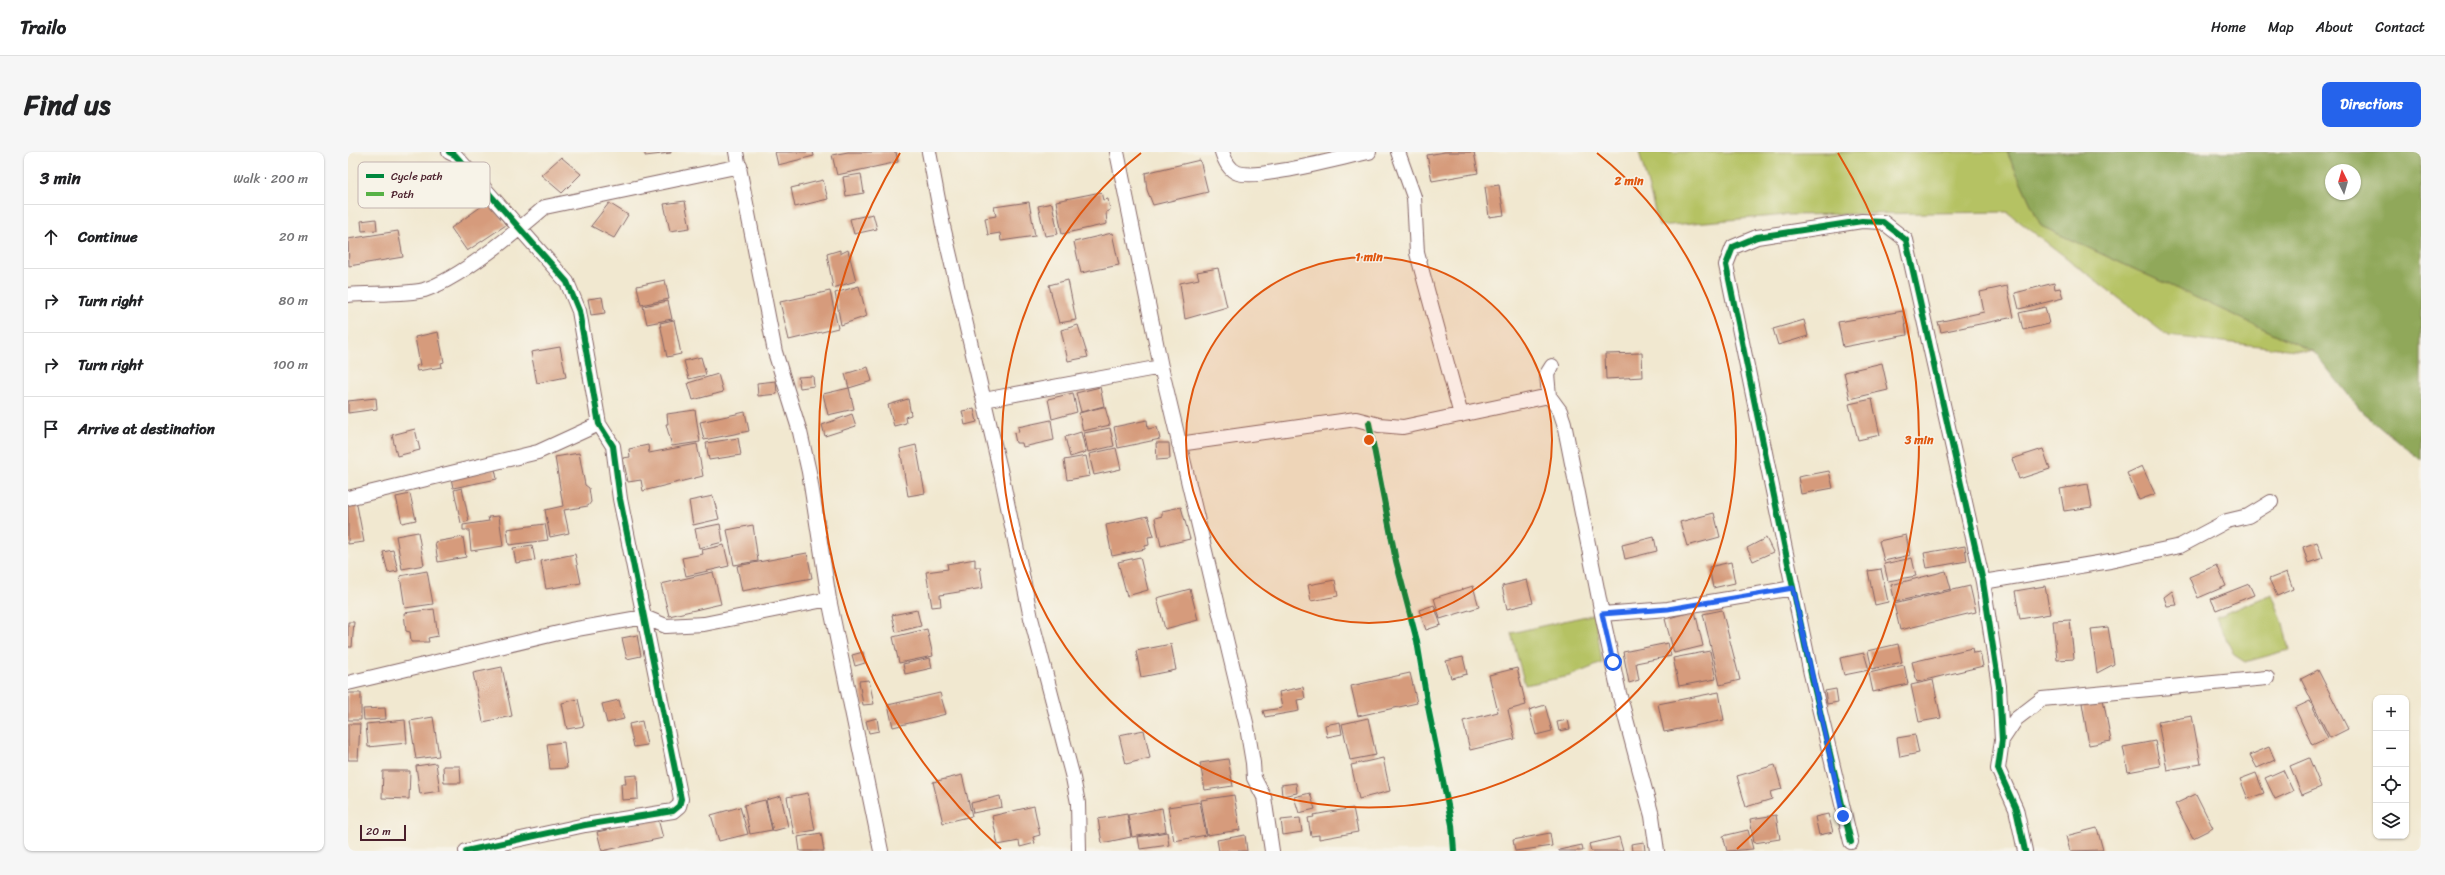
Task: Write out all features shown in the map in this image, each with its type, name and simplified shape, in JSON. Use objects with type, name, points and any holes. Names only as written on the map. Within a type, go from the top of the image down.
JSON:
[{"type":"street","points":[[449,152],[455,155],[461,162]]},
{"type":"street","points":[[736,152],[740,166],[775,352],[800,432],[829,599],[881,851]]},
{"type":"street","points":[[929,152],[943,226],[984,400],[1031,618],[1073,778],[1078,803],[1079,851]]},
{"type":"street","points":[[1117,152],[1161,367],[1254,763],[1254,778],[1264,797],[1272,851]]},
{"type":"street","points":[[1222,152],[1229,168],[1238,173],[1249,175],[1268,173],[1369,152]]},
{"type":"street","points":[[1398,152],[1414,196],[1417,253],[1461,416]]},
{"type":"street","points":[[348,295],[424,290],[456,274],[520,228],[544,207],[740,166]]},
{"type":"street","points":[[466,851],[585,825],[673,811],[679,806],[681,799],[620,499],[613,446],[599,424],[579,311],[567,282],[490,194]]},
{"type":"street","points":[[1851,842],[1793,588],[1726,265],[1733,247],[1757,237],[1862,221],[1882,222],[1906,240],[1982,582],[1999,686],[2002,740],[1998,769],[2016,809],[2026,851]]},
{"type":"street","points":[[1552,366],[1547,374],[1549,396],[1560,411],[1564,423],[1619,693],[1652,816],[1657,851]]},
{"type":"street","points":[[984,400],[1161,367]]},
{"type":"street","points":[[1179,444],[1356,419],[1379,425],[1403,427],[1461,416],[1549,396]]},
{"type":"street","points":[[348,498],[538,452],[599,424]]},
{"type":"street","points":[[1982,582],[2110,561],[2180,546],[2228,521],[2248,516],[2271,502]]},
{"type":"street","points":[[1602,614],[1668,609],[1793,588]]},
{"type":"street","points":[[348,683],[571,630],[644,617],[666,626],[704,624],[829,599]]},
{"type":"street","points":[[2002,740],[2016,719],[2042,699],[2267,678]]},
{"type":"green space","points":[[1639,152],[2007,152],[2041,226],[2314,352],[2168,336],[2007,212],[1786,215],[1659,226]]},
{"type":"green space","points":[[2007,152],[2421,152],[2421,460],[2362,412],[2314,352],[2041,226]]},
{"type":"green space","points":[[2272,594],[2283,623],[2289,650],[2245,662],[2234,655],[2216,617]]},
{"type":"green space","points":[[1595,614],[1602,663],[1570,676],[1525,685],[1511,633]]},
{"type":"building","points":[[645,152],[671,152],[671,153],[645,156]]},
{"type":"building","points":[[775,152],[813,152],[814,156],[778,165]]},
{"type":"building","points":[[848,152],[896,152],[898,162],[837,175],[832,155]]},
{"type":"building","points":[[1445,152],[1474,152],[1478,173],[1432,181],[1427,155]]},
{"type":"building","points":[[561,157],[581,174],[562,193],[541,175]]},
{"type":"building","points":[[1200,160],[1208,192],[1153,205],[1147,190],[1145,173]]},
{"type":"building","points":[[861,174],[864,193],[846,196],[843,177]]},
{"type":"building","points":[[823,180],[828,199],[795,207],[791,188]]},
{"type":"building","points":[[1499,185],[1504,215],[1489,217],[1485,187]]},
{"type":"building","points":[[1101,192],[1103,200],[1108,199],[1110,210],[1106,212],[1107,224],[1062,234],[1056,201]]},
{"type":"building","points":[[685,201],[690,228],[670,231],[664,204]]},
{"type":"building","points":[[490,202],[506,225],[467,251],[451,228],[479,208],[490,208]]},
{"type":"building","points":[[1029,202],[1035,236],[1001,241],[1000,233],[988,235],[985,218],[996,216],[994,207]]},
{"type":"building","points":[[609,203],[628,215],[614,238],[591,226]]},
{"type":"building","points":[[1052,203],[1058,234],[1045,236],[1038,206]]},
{"type":"building","points":[[873,214],[877,229],[854,234],[850,219]]},
{"type":"building","points":[[376,219],[377,230],[362,231],[361,221]]},
{"type":"building","points":[[398,231],[403,257],[349,266],[348,239]]},
{"type":"building","points":[[1112,233],[1119,265],[1081,273],[1074,242]]},
{"type":"building","points":[[840,250],[840,254],[848,250],[856,281],[833,288],[827,254]]},
{"type":"building","points":[[1218,268],[1227,307],[1185,319],[1180,283],[1199,279],[1197,272]]},
{"type":"building","points":[[665,280],[669,299],[641,305],[637,286]]},
{"type":"building","points":[[1068,280],[1076,320],[1059,323],[1049,285]]},
{"type":"building","points":[[2054,283],[2055,289],[2060,288],[2063,298],[2019,309],[2015,293]]},
{"type":"building","points":[[859,286],[867,316],[841,325],[835,293]]},
{"type":"building","points":[[2007,286],[2014,317],[1941,332],[1938,322],[1984,312],[1980,292]]},
{"type":"building","points":[[830,291],[838,328],[789,340],[780,302]]},
{"type":"building","points":[[602,297],[605,313],[591,315],[588,299]]},
{"type":"building","points":[[668,301],[672,319],[647,324],[643,306]]},
{"type":"building","points":[[2045,307],[2049,324],[2023,330],[2019,313]]},
{"type":"building","points":[[1903,311],[1907,335],[1843,347],[1838,322]]},
{"type":"building","points":[[674,320],[681,354],[667,357],[660,323]]},
{"type":"building","points":[[1804,320],[1808,336],[1778,345],[1773,329]]},
{"type":"building","points":[[1078,325],[1088,357],[1068,361],[1061,330]]},
{"type":"building","points":[[438,332],[444,362],[441,363],[442,367],[417,371],[416,366],[420,365],[415,337]]},
{"type":"building","points":[[560,347],[566,377],[537,383],[531,352]]},
{"type":"building","points":[[1642,353],[1643,377],[1606,379],[1605,354]]},
{"type":"building","points":[[701,357],[706,375],[689,379],[684,361]]},
{"type":"building","points":[[1882,363],[1888,390],[1850,399],[1844,372]]},
{"type":"building","points":[[868,367],[872,381],[849,388],[845,374]]},
{"type":"building","points":[[718,374],[723,392],[693,400],[688,383]]},
{"type":"building","points":[[813,376],[814,386],[800,388],[798,377]]},
{"type":"building","points":[[776,381],[777,394],[758,396],[757,383]]},
{"type":"building","points":[[1100,387],[1104,406],[1081,412],[1076,393]]},
{"type":"building","points":[[849,388],[854,409],[828,415],[823,394]]},
{"type":"building","points":[[1073,393],[1077,412],[1052,419],[1048,399]]},
{"type":"building","points":[[376,398],[377,409],[348,413],[348,401]]},
{"type":"building","points":[[908,399],[911,415],[905,417],[906,423],[894,426],[888,405]]},
{"type":"building","points":[[1872,399],[1880,435],[1858,440],[1849,404]]},
{"type":"building","points":[[1105,407],[1110,425],[1083,431],[1079,413]]},
{"type":"building","points":[[974,409],[977,422],[965,425],[962,411]]},
{"type":"building","points":[[695,410],[700,442],[672,446],[666,424],[668,424],[667,414]]},
{"type":"building","points":[[745,412],[749,431],[704,440],[700,422]]},
{"type":"building","points":[[852,414],[856,426],[825,436],[822,425]]},
{"type":"building","points":[[1051,420],[1054,440],[1023,447],[1022,443],[1016,443],[1014,433],[1019,432],[1018,427]]},
{"type":"building","points":[[1147,420],[1148,429],[1157,427],[1160,439],[1118,448],[1114,427]]},
{"type":"building","points":[[1110,428],[1114,446],[1088,452],[1084,433]]},
{"type":"building","points":[[415,429],[420,450],[397,456],[392,435]]},
{"type":"building","points":[[1081,432],[1086,452],[1070,457],[1065,437]]},
{"type":"building","points":[[738,438],[741,455],[709,460],[706,443]]},
{"type":"building","points":[[1156,443],[1169,443],[1170,459],[1157,460]]},
{"type":"building","points":[[697,444],[703,476],[643,491],[641,480],[628,482],[623,458],[630,457],[629,449],[648,445],[649,453]]},
{"type":"building","points":[[916,445],[925,493],[908,496],[900,449]]},
{"type":"building","points":[[1116,448],[1121,469],[1094,475],[1089,454]]},
{"type":"building","points":[[2043,449],[2050,469],[2019,479],[2012,459]]},
{"type":"building","points":[[579,453],[585,485],[589,488],[591,502],[588,506],[564,510],[569,533],[550,537],[545,510],[563,506],[555,457]]},
{"type":"building","points":[[1086,456],[1090,476],[1067,480],[1064,460]]},
{"type":"building","points":[[2142,466],[2155,494],[2139,500],[2127,473]]},
{"type":"building","points":[[495,469],[497,479],[453,488],[451,478]]},
{"type":"building","points":[[1829,471],[1833,488],[1801,494],[1798,477]]},
{"type":"building","points":[[2088,484],[2092,507],[2064,511],[2060,489]]},
{"type":"building","points":[[462,488],[469,521],[461,523],[454,490]]},
{"type":"building","points":[[410,494],[416,520],[402,523],[396,497]]},
{"type":"building","points":[[713,496],[719,519],[693,525],[689,501]]},
{"type":"building","points":[[356,500],[364,542],[348,544],[348,502]]},
{"type":"building","points":[[1181,507],[1190,539],[1161,546],[1155,518],[1162,516],[1162,511]]},
{"type":"building","points":[[1714,513],[1720,537],[1687,546],[1680,522]]},
{"type":"building","points":[[499,516],[503,546],[471,551],[469,530],[463,530],[463,525],[489,521],[488,517]]},
{"type":"building","points":[[1148,516],[1154,536],[1148,537],[1149,545],[1145,546],[1145,549],[1112,556],[1106,525]]},
{"type":"building","points":[[545,524],[548,540],[509,545],[507,529]]},
{"type":"building","points":[[720,524],[723,542],[699,548],[695,529]]},
{"type":"building","points":[[753,525],[758,561],[734,565],[727,530]]},
{"type":"building","points":[[418,532],[424,565],[402,569],[396,536]]},
{"type":"building","points":[[1906,535],[1910,555],[1884,561],[1879,541]]},
{"type":"building","points":[[463,537],[466,557],[438,562],[435,542]]},
{"type":"building","points":[[1654,537],[1657,551],[1625,559],[1622,545]]},
{"type":"building","points":[[1766,538],[1773,552],[1753,561],[1747,548]]},
{"type":"building","points":[[2317,542],[2323,558],[2308,563],[2303,547]]},
{"type":"building","points":[[532,545],[535,560],[516,563],[513,548]]},
{"type":"building","points":[[724,545],[729,566],[686,576],[682,558],[703,554],[702,550]]},
{"type":"building","points":[[1965,546],[1967,561],[1927,568],[1924,553]]},
{"type":"building","points":[[393,550],[398,571],[388,573],[383,552]]},
{"type":"building","points":[[807,553],[812,578],[742,591],[737,566]]},
{"type":"building","points":[[575,554],[581,583],[546,589],[541,561]]},
{"type":"building","points":[[1140,557],[1148,590],[1127,596],[1118,562]]},
{"type":"building","points":[[1912,558],[1916,576],[1888,581],[1884,564]]},
{"type":"building","points":[[975,559],[975,567],[980,567],[983,588],[940,595],[941,606],[932,607],[926,572],[948,569],[947,564]]},
{"type":"building","points":[[1731,562],[1735,583],[1713,588],[1709,567]]},
{"type":"building","points":[[2217,565],[2226,586],[2198,598],[2189,577]]},
{"type":"building","points":[[1881,569],[1888,602],[1875,605],[1868,571]]},
{"type":"building","points":[[427,571],[433,604],[405,608],[400,576]]},
{"type":"building","points":[[1946,571],[1951,589],[1895,602],[1891,585]]},
{"type":"building","points":[[713,572],[721,604],[669,616],[661,584]]},
{"type":"building","points":[[2287,572],[2293,589],[2277,596],[2269,579]]},
{"type":"building","points":[[1335,580],[1338,596],[1311,601],[1308,585]]},
{"type":"building","points":[[1527,580],[1533,603],[1507,609],[1502,586]]},
{"type":"building","points":[[2249,584],[2254,595],[2216,610],[2211,599]]},
{"type":"building","points":[[1473,586],[1479,607],[1440,619],[1434,598]]},
{"type":"building","points":[[1970,586],[1976,612],[1900,630],[1894,604]]},
{"type":"building","points":[[2045,586],[2050,614],[2020,619],[2015,591]]},
{"type":"building","points":[[1190,589],[1198,620],[1165,629],[1157,598]]},
{"type":"building","points":[[2172,591],[2177,605],[2167,606],[2164,597]]},
{"type":"building","points":[[1434,605],[1441,625],[1426,630],[1419,610]]},
{"type":"building","points":[[434,609],[438,636],[428,638],[429,642],[411,642],[410,632],[406,631],[404,613]]},
{"type":"building","points":[[917,610],[921,626],[896,632],[892,615]]},
{"type":"building","points":[[1722,610],[1740,680],[1720,685],[1703,614]]},
{"type":"building","points":[[1695,611],[1703,646],[1674,653],[1665,619]]},
{"type":"building","points":[[2070,620],[2074,659],[2057,660],[2053,621]]},
{"type":"building","points":[[348,622],[354,622],[352,647],[348,647]]},
{"type":"building","points":[[2108,627],[2114,664],[2097,673],[2091,629]]},
{"type":"building","points":[[927,629],[933,656],[899,663],[893,637]]},
{"type":"building","points":[[637,635],[641,656],[627,659],[622,638]]},
{"type":"building","points":[[1668,643],[1671,656],[1636,663],[1639,680],[1629,683],[1623,652]]},
{"type":"building","points":[[1171,644],[1176,670],[1141,677],[1136,651]]},
{"type":"building","points":[[1898,644],[1902,662],[1872,669],[1868,651]]},
{"type":"building","points":[[1972,648],[1973,653],[1980,652],[1983,666],[1917,682],[1912,662]]},
{"type":"building","points":[[1710,651],[1716,679],[1679,686],[1673,658]]},
{"type":"building","points":[[863,652],[865,663],[855,666],[852,655]]},
{"type":"building","points":[[1864,653],[1869,670],[1844,675],[1840,658]]},
{"type":"building","points":[[1463,657],[1467,674],[1451,678],[1446,661]]},
{"type":"building","points":[[930,658],[932,668],[905,674],[903,664]]},
{"type":"building","points":[[1904,665],[1908,684],[1873,692],[1869,673]]},
{"type":"building","points":[[502,667],[512,716],[483,722],[473,673]]},
{"type":"building","points":[[1517,668],[1526,705],[1508,710],[1515,739],[1470,750],[1463,721],[1498,712],[1489,675]]},
{"type":"building","points":[[2318,670],[2348,729],[2330,738],[2301,679]]},
{"type":"building","points":[[1410,673],[1417,703],[1358,716],[1351,686]]},
{"type":"building","points":[[869,680],[874,704],[863,705],[859,681]]},
{"type":"building","points":[[1933,680],[1941,718],[1919,722],[1911,685]]},
{"type":"building","points":[[1303,687],[1305,699],[1297,700],[1299,711],[1265,717],[1263,711],[1282,708],[1279,692]]},
{"type":"building","points":[[1836,689],[1838,702],[1827,704],[1825,691]]},
{"type":"building","points":[[1719,692],[1724,720],[1664,732],[1658,704]]},
{"type":"building","points":[[348,693],[361,693],[361,720],[348,720]]},
{"type":"building","points":[[940,693],[946,714],[893,727],[888,705]]},
{"type":"building","points":[[578,699],[584,726],[567,729],[562,703]]},
{"type":"building","points":[[2103,699],[2111,741],[2089,745],[2082,703]]},
{"type":"building","points":[[619,700],[624,719],[607,723],[602,704]]},
{"type":"building","points":[[2310,701],[2328,738],[2312,745],[2295,708]]},
{"type":"building","points":[[1545,705],[1552,731],[1536,735],[1529,710]]},
{"type":"building","points":[[385,708],[386,719],[364,720],[363,709]]},
{"type":"building","points":[[2192,716],[2201,764],[2167,770],[2158,722]]},
{"type":"building","points":[[433,717],[439,756],[416,759],[410,721]]},
{"type":"building","points":[[877,718],[879,731],[869,733],[866,721]]},
{"type":"building","points":[[1368,718],[1376,755],[1350,760],[1342,724]]},
{"type":"building","points":[[405,720],[407,743],[368,747],[366,724]]},
{"type":"building","points":[[1568,720],[1570,729],[1559,731],[1557,722]]},
{"type":"building","points":[[642,721],[647,745],[634,747],[629,724]]},
{"type":"building","points":[[1340,722],[1342,734],[1327,737],[1325,725]]},
{"type":"building","points":[[348,724],[360,724],[358,760],[348,760]]},
{"type":"building","points":[[1144,730],[1150,758],[1126,764],[1119,735]]},
{"type":"building","points":[[1915,735],[1919,753],[1900,757],[1897,738]]},
{"type":"building","points":[[2155,741],[2160,766],[2128,772],[2123,747]]},
{"type":"building","points":[[564,742],[567,768],[550,769],[547,744]]},
{"type":"building","points":[[2269,747],[2275,760],[2257,768],[2250,755]]},
{"type":"building","points":[[1383,758],[1390,791],[1359,799],[1351,765]]},
{"type":"building","points":[[2309,758],[2321,787],[2302,795],[2290,766]]},
{"type":"building","points":[[1228,759],[1233,786],[1205,790],[1200,763]]},
{"type":"building","points":[[436,763],[440,791],[420,794],[416,766]]},
{"type":"building","points":[[1775,765],[1782,789],[1770,792],[1772,799],[1746,807],[1737,776]]},
{"type":"building","points":[[443,766],[460,766],[461,783],[444,783]]},
{"type":"building","points":[[2283,770],[2293,791],[2275,799],[2265,778]]},
{"type":"building","points":[[383,771],[410,771],[409,799],[382,798]]},
{"type":"building","points":[[2256,773],[2264,793],[2248,799],[2240,779]]},
{"type":"building","points":[[637,775],[638,799],[622,800],[621,784],[626,784],[625,776]]},
{"type":"building","points":[[962,775],[972,816],[943,823],[933,782]]},
{"type":"building","points":[[1296,783],[1297,793],[1282,796],[1281,785]]},
{"type":"building","points":[[808,793],[815,830],[794,834],[787,797]]},
{"type":"building","points":[[1310,793],[1315,809],[1299,813],[1294,797]]},
{"type":"building","points":[[2196,794],[2213,828],[2193,838],[2175,804]]},
{"type":"building","points":[[1234,795],[1240,830],[1207,835],[1201,800]]},
{"type":"building","points":[[781,796],[788,827],[773,831],[766,800]]},
{"type":"building","points":[[1000,796],[1002,807],[973,813],[971,803]]},
{"type":"building","points":[[765,800],[772,830],[750,834],[744,805]]},
{"type":"building","points":[[1200,802],[1206,835],[1174,841],[1168,807]]},
{"type":"building","points":[[1034,806],[1040,835],[1033,837],[1035,843],[1020,847],[1019,841],[998,845],[992,816]]},
{"type":"building","points":[[740,807],[748,834],[719,841],[711,815]]},
{"type":"building","points":[[1162,808],[1166,831],[1132,837],[1128,815]]},
{"type":"building","points":[[1353,808],[1358,832],[1319,839],[1319,835],[1311,836],[1308,818],[1314,817],[1313,815]]},
{"type":"building","points":[[1127,814],[1131,837],[1102,843],[1098,819]]},
{"type":"building","points":[[1828,814],[1833,832],[1819,835],[1815,817]]},
{"type":"building","points":[[1776,815],[1780,839],[1754,843],[1750,819]]},
{"type":"building","points":[[1300,818],[1302,832],[1283,835],[1281,820]]},
{"type":"building","points":[[658,819],[663,838],[602,851],[597,832]]},
{"type":"building","points":[[2097,828],[2103,850],[2070,851],[2066,836]]},
{"type":"building","points":[[1748,830],[1753,849],[1727,851],[1723,836]]},
{"type":"building","points":[[1167,832],[1169,845],[1140,849],[1138,837]]},
{"type":"building","points":[[821,833],[824,851],[800,851],[798,837]]},
{"type":"building","points":[[1550,833],[1552,846],[1515,851],[1513,840]]},
{"type":"building","points":[[1245,835],[1247,851],[1219,851],[1217,840]]},
{"type":"building","points":[[1619,837],[1623,851],[1591,851],[1589,844]]},
{"type":"building","points":[[1644,842],[1645,851],[1632,851],[1631,844]]},
{"type":"building","points":[[1582,845],[1583,851],[1559,851],[1559,850]]},
{"type":"cycle path","points":[[449,152],[455,155],[461,162]]},
{"type":"cycle path","points":[[466,851],[585,825],[673,811],[679,806],[681,799],[620,499],[613,446],[599,424],[579,311],[567,282],[490,195]]},
{"type":"cycle path","points":[[1851,842],[1811,674],[1726,265],[1733,247],[1757,237],[1862,221],[1883,222],[1906,240],[1983,582],[1999,686],[2002,740],[1998,769],[2016,809],[2025,851]]},
{"type":"cycle path","points":[[1369,423],[1396,561],[1417,641],[1428,707],[1452,825],[1454,851]]},
{"type":"route","points":[[1613,662],[1602,614],[1668,609],[1793,588],[1811,674],[1838,787],[1843,816]]}]
